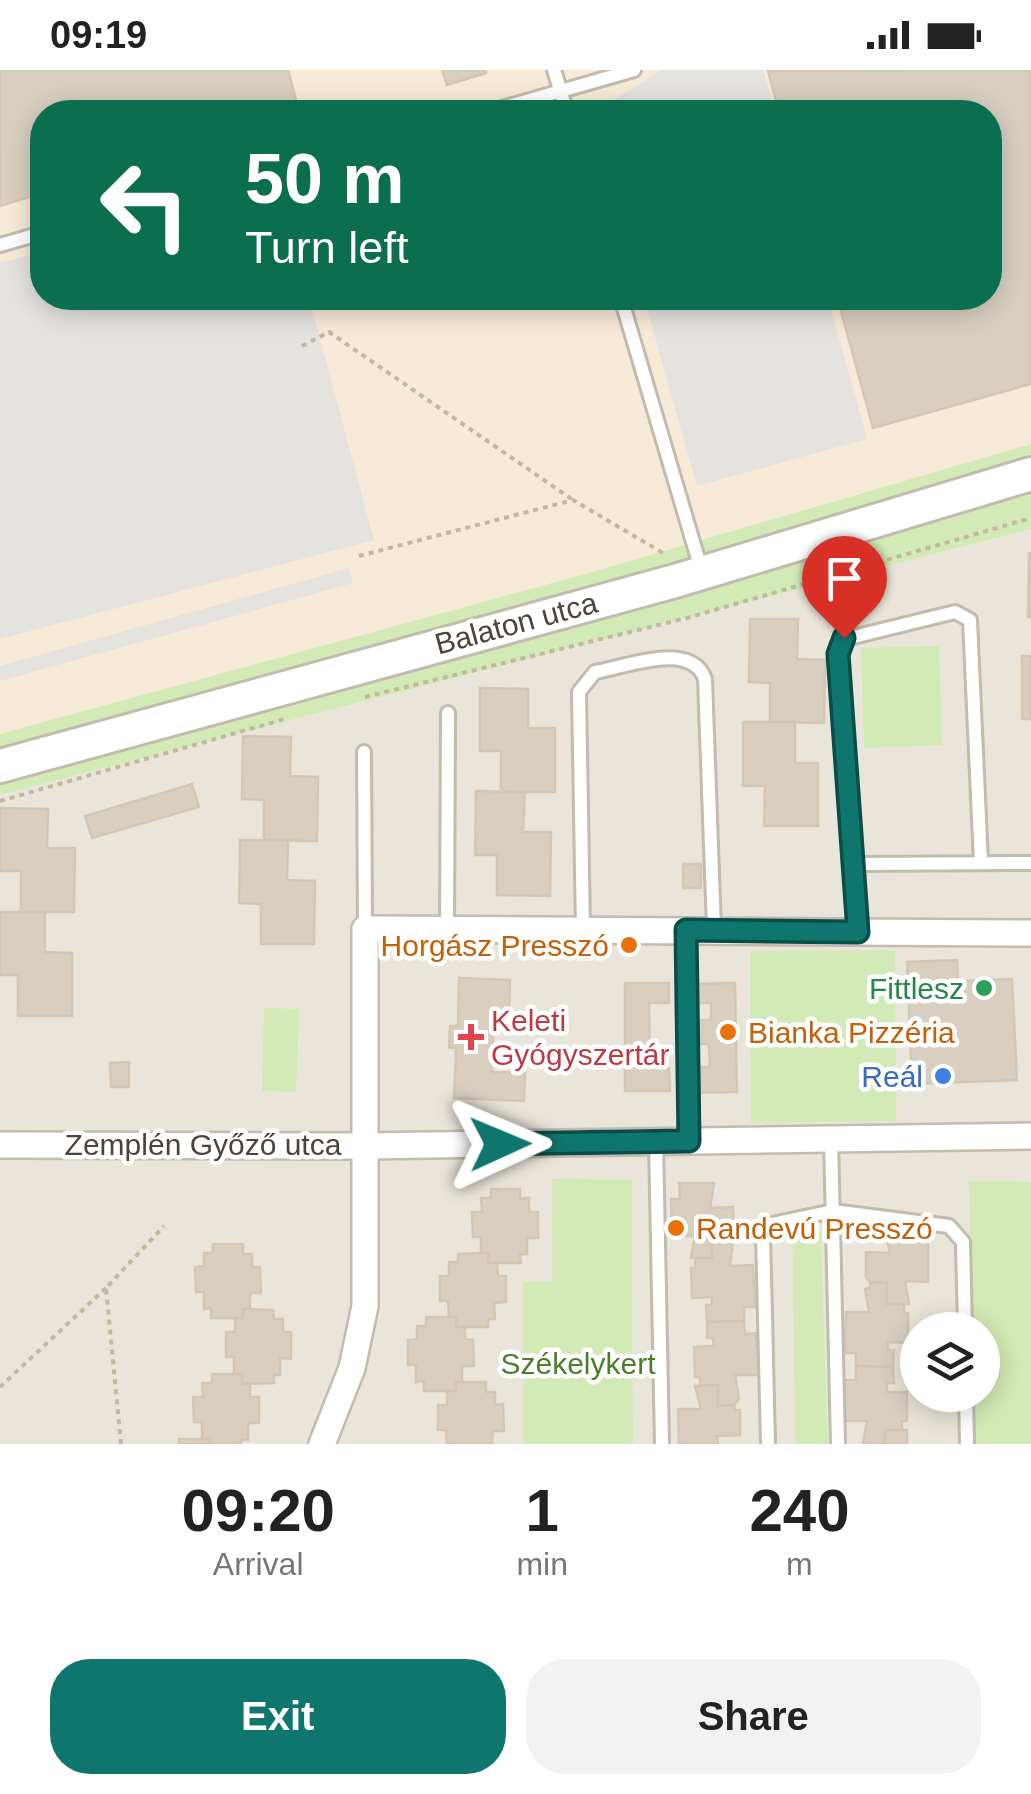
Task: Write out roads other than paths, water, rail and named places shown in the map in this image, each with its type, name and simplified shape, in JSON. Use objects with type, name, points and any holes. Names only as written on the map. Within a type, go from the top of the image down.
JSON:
[{"type":"street","name":"Balaton utca","points":[[0,766],[688,576],[1031,474]]},
{"type":"street","points":[[366,929],[1031,933]]},
{"type":"street","name":"Zemplén Győző utca","points":[[0,1144],[364,1146],[366,929]]},
{"type":"street","points":[[322,1444],[361,1336],[364,1146],[1031,1136]]},
{"type":"lane","points":[[554,70],[564,100]]},
{"type":"lane","points":[[532,100],[634,70]]},
{"type":"lane","points":[[0,245],[30,236]]},
{"type":"lane","points":[[624,310],[688,576]]},
{"type":"lane","points":[[858,932],[838,646],[850,637],[955,612],[966,616],[970,624],[981,863]]},
{"type":"lane","points":[[583,930],[579,692],[595,672],[677,658],[694,662],[705,679],[714,929]]},
{"type":"lane","points":[[447,930],[448,713]]},
{"type":"lane","points":[[364,752],[366,929]]},
{"type":"lane","points":[[856,864],[1031,863]]},
{"type":"lane","points":[[686,930],[689,1141]]},
{"type":"lane","points":[[831,1139],[838,1444]]},
{"type":"lane","points":[[656,1142],[662,1444]]},
{"type":"lane","points":[[768,1444],[764,1229],[771,1224],[833,1212],[942,1224],[958,1234],[964,1247],[965,1312]]},
{"type":"lane","points":[[966,1412],[967,1444]]},
{"type":"place","name":"Horgász Presszó","points":[[629,945]]},
{"type":"place","name":"Fittlesz","points":[[984,988]]},
{"type":"place","name":"Bianka Pizzéria","points":[[728,1032]]},
{"type":"place","name":"Keleti Gyógyszertár","points":[[471,1037]]},
{"type":"place","name":"Reál","points":[[943,1076]]},
{"type":"place","name":"Randevú Presszó","points":[[676,1228]]},
{"type":"park label","name":"Székelykert","points":[[578,1363]]}]
